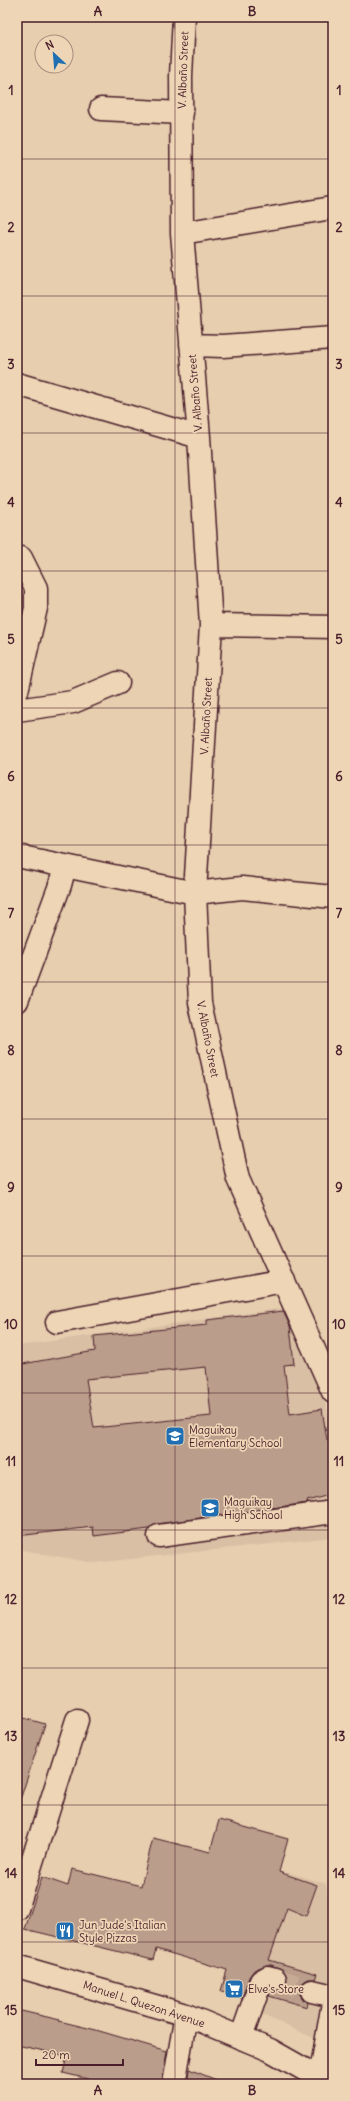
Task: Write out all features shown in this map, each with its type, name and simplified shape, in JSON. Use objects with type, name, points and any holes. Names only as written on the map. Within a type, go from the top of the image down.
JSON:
[{"type":"street","name":"V. Albaño Street","points":[[184,17],[182,233],[199,437],[211,625],[195,893],[200,1003],[238,1179],[333,1392]]},
{"type":"street","points":[[101,109],[182,113]]},
{"type":"street","points":[[182,233],[332,208]]},
{"type":"street","points":[[191,345],[223,346],[333,338]]},
{"type":"street","points":[[17,384],[199,437]]},
{"type":"street","points":[[17,691],[36,608],[36,588],[21,558]]},
{"type":"street","points":[[211,625],[333,627]]},
{"type":"street","points":[[17,710],[73,702],[118,682]]},
{"type":"street","points":[[17,856],[195,893],[242,888],[333,896]]},
{"type":"street","points":[[17,1001],[60,885],[65,866]]},
{"type":"street","points":[[57,1322],[284,1281]]},
{"type":"street","points":[[159,1536],[333,1512]]},
{"type":"street","points":[[17,1909],[77,1720]]},
{"type":"street","name":"Manuel L. Quezon Avenue","points":[[17,1966],[186,2015],[270,2050],[325,2081]]},
{"type":"street","points":[[241,2038],[261,1981],[268,1977],[275,1979]]},
{"type":"street","points":[[312,1991],[329,1995],[333,2003],[325,2081]]},
{"type":"street","points":[[174,2084],[186,2015]]},
{"type":"shaded area","name":"Maguikay Elementary School","points":[[291,1307],[333,1425],[333,1537],[94,1563],[17,1549],[17,1346]]},
{"type":"shaded area","points":[[286,1872],[326,1884],[333,1934],[333,2047],[243,2006]]},
{"type":"building","name":"Maguikay Elementary School","points":[[283,1311],[290,1326],[294,1364],[284,1365],[290,1414],[322,1409],[327,1440],[333,1438],[333,1494],[307,1501],[308,1503],[157,1524],[149,1529],[94,1536],[93,1527],[17,1536],[17,1365],[95,1351],[94,1336],[207,1325],[207,1320]],"holes":[[[206,1367],[211,1416],[94,1428],[86,1379]]]},
{"type":"building","points":[[17,1716],[45,1724],[21,1797],[17,1796]]},
{"type":"building","points":[[219,1820],[288,1839],[279,1872],[317,1885],[306,1916],[287,1908],[269,1960],[317,1974],[315,1979],[308,1979],[300,1988],[300,1995],[308,2003],[307,2007],[269,1996],[271,1991],[278,1991],[284,1988],[287,1982],[287,1976],[284,1971],[271,1965],[266,1965],[254,1970],[249,1977],[242,1998],[221,1991],[227,1970],[156,1949],[153,1960],[25,1929],[42,1877],[68,1886],[72,1869],[141,1886],[153,1838],[210,1852]]},
{"type":"building","points":[[17,2010],[60,2020],[59,2021],[96,2030],[167,2051],[162,2084],[109,2084],[63,2073],[67,2056],[17,2045]]},
{"type":"building","points":[[189,2069],[224,2083],[187,2084]]},
{"type":"tunnel","points":[[275,1979],[312,1991]]},
{"type":"place","name":"Maguikay Elementary School","points":[[175,1436]]},
{"type":"place","name":"Maguikay High School","points":[[210,1508]]},
{"type":"place","name":"Jun Jude's Italian Style Pizzas","points":[[65,1931]]},
{"type":"place","name":"Elve's Store","points":[[234,1989]]}]
